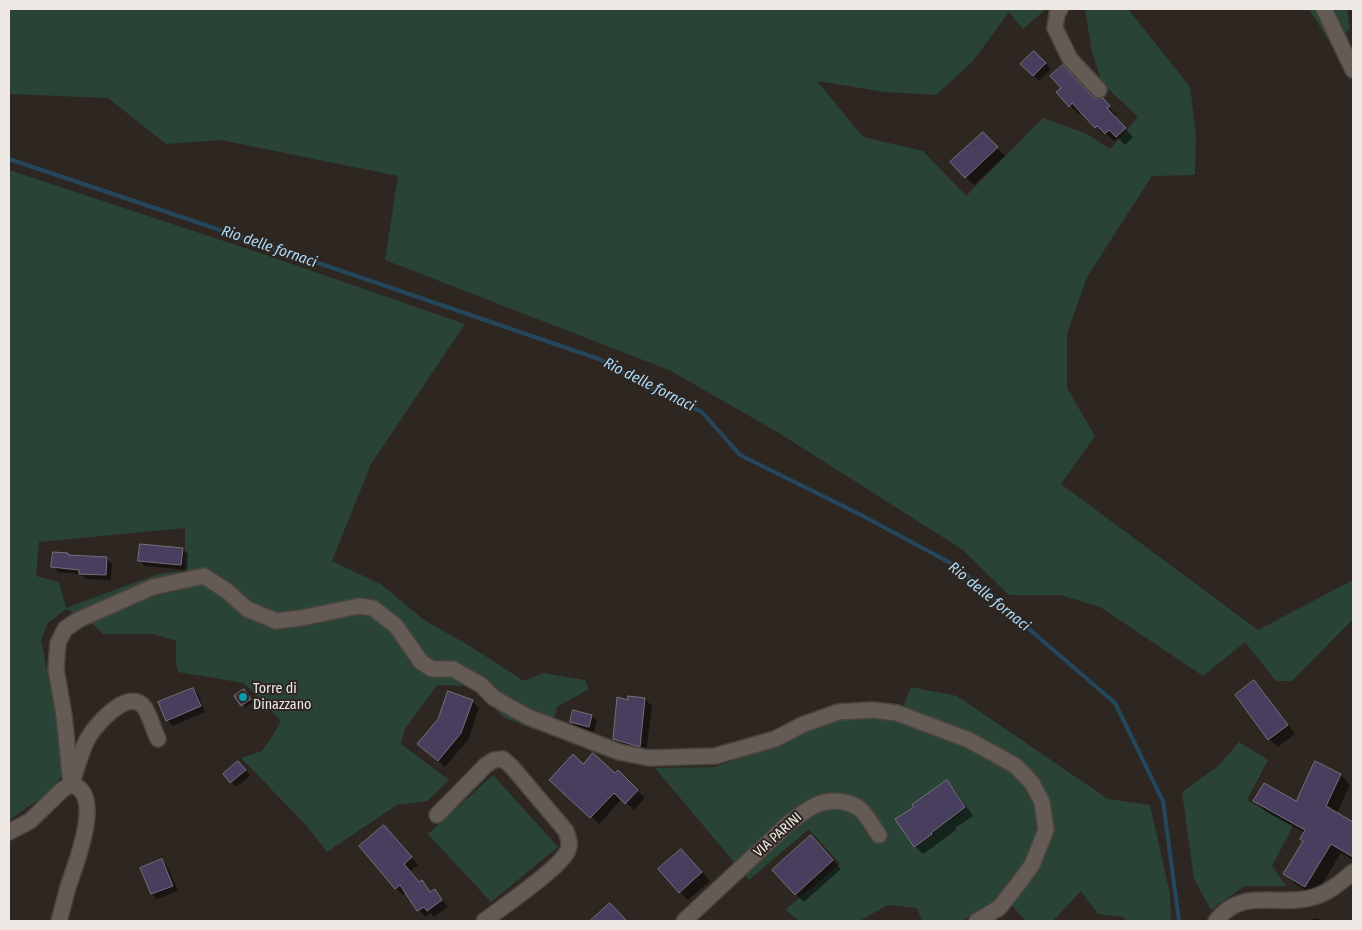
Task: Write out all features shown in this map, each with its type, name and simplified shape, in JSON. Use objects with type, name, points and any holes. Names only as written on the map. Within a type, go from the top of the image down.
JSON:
[{"type":"street","points":[[1060,9],[1057,14],[1055,28],[1070,58],[1099,90]]},
{"type":"street","points":[[1324,9],[1353,70]]},
{"type":"street","points":[[71,785],[65,723],[56,669],[58,643],[65,629],[78,620],[152,587],[204,576],[227,591],[247,609],[276,621],[301,618],[358,606],[373,608],[396,626],[421,662],[432,669],[453,669],[481,685],[494,698],[528,717],[619,752],[649,758],[715,756],[775,740],[802,725],[838,712],[873,710],[897,713],[969,740],[1016,766],[1032,782],[1042,802],[1046,830],[1032,865],[1018,884],[999,908],[977,921]]},
{"type":"street","points":[[71,785],[87,740],[104,719],[125,702],[133,701],[144,707],[158,738]]},
{"type":"street","points":[[437,815],[486,765],[494,760],[503,760],[512,767],[566,831],[569,849],[564,857],[552,869],[484,921]]},
{"type":"street","points":[[9,832],[30,821],[62,789],[71,785],[77,786],[84,793],[86,824],[83,842],[68,886],[59,921]]},
{"type":"street","name":"VIA PARINI","points":[[684,921],[788,824],[816,804],[826,801],[849,803],[860,809],[879,835]]},
{"type":"street","points":[[1216,921],[1223,912],[1242,901],[1292,901],[1314,897],[1334,889],[1353,872]]},
{"type":"green space","points":[[9,9],[1046,9],[1023,29],[1009,12],[973,61],[936,95],[885,92],[817,81],[863,137],[923,151],[966,196],[1043,118],[1087,134],[1110,149],[1138,117],[1102,83],[1092,52],[1085,9],[1128,9],[1190,87],[1196,135],[1195,175],[1152,176],[1087,277],[1067,334],[1067,388],[1095,436],[1061,484],[1258,630],[1353,580],[1353,619],[1292,681],[1276,681],[1245,642],[1203,676],[1100,607],[1060,595],[1009,595],[963,550],[779,433],[669,370],[385,260],[398,176],[221,140],[166,144],[108,98],[9,94]]},
{"type":"green space","points":[[1309,9],[1347,9],[1350,27],[1335,51]]},
{"type":"green space","points":[[9,170],[266,255],[465,324],[371,464],[332,561],[382,585],[424,620],[468,645],[524,681],[543,673],[585,680],[589,689],[557,707],[550,735],[505,718],[469,686],[437,685],[405,729],[401,744],[449,780],[427,801],[397,805],[327,852],[306,825],[241,758],[262,751],[281,721],[244,683],[178,672],[176,641],[153,634],[103,634],[89,621],[66,609],[48,623],[41,640],[66,769],[50,792],[9,820]],"holes":[[[185,528],[185,571],[158,574],[66,608],[59,582],[36,576],[39,542]]]},
{"type":"green space","points":[[911,687],[957,696],[1108,799],[1150,805],[1170,894],[1171,921],[1126,921],[1124,917],[1098,914],[1081,891],[1053,921],[1026,921],[1003,896],[962,921],[922,921],[917,908],[888,905],[859,921],[800,921],[785,910],[840,864],[809,829],[749,880],[655,768],[715,767],[775,746],[840,718],[873,717],[901,722],[904,704]]},
{"type":"green space","points":[[1239,742],[1268,760],[1247,800],[1293,826],[1272,866],[1286,886],[1245,886],[1211,910],[1194,879],[1182,792],[1218,766]]},
{"type":"green space","points":[[493,775],[558,847],[491,902],[428,834]]},
{"type":"building","points":[[1034,51],[1046,63],[1033,76],[1020,64]]},
{"type":"building","points":[[1063,65],[1092,96],[1097,99],[1103,98],[1110,106],[1107,108],[1126,128],[1116,137],[1109,130],[1105,134],[1097,126],[1095,128],[1072,103],[1069,107],[1056,92],[1061,88],[1050,76]]},
{"type":"building","points":[[983,132],[998,147],[965,178],[950,162]]},
{"type":"building","points":[[140,544],[183,548],[181,565],[138,561]]},
{"type":"building","points":[[53,552],[68,553],[68,555],[107,557],[106,575],[79,574],[79,570],[51,567]]},
{"type":"building","points":[[1254,680],[1288,725],[1268,740],[1235,695]]},
{"type":"building","points":[[193,688],[201,706],[166,721],[158,702]]},
{"type":"building","name":"Torre di Dinazzano","points":[[244,689],[251,699],[241,706],[234,696]]},
{"type":"building","points":[[448,691],[473,700],[461,733],[438,761],[417,744],[438,719]]},
{"type":"building","points":[[628,696],[645,698],[640,747],[613,739],[617,697],[628,700]]},
{"type":"building","points":[[573,710],[592,715],[589,727],[570,722]]},
{"type":"building","points":[[593,753],[615,773],[618,770],[638,790],[625,804],[614,793],[590,818],[549,780],[573,754],[583,764]]},
{"type":"building","points":[[238,761],[246,770],[230,783],[223,774]]},
{"type":"building","points":[[1315,761],[1341,774],[1326,806],[1353,822],[1353,857],[1331,844],[1305,887],[1283,874],[1303,841],[1300,839],[1305,830],[1253,801],[1264,783],[1296,801]]},
{"type":"building","points":[[947,780],[965,807],[914,847],[895,819],[914,807],[912,805]]},
{"type":"building","points":[[384,825],[412,857],[404,864],[419,882],[422,880],[430,892],[435,889],[442,900],[427,911],[424,907],[417,911],[400,885],[395,889],[359,846]]},
{"type":"building","points":[[811,835],[833,860],[795,895],[772,870]]},
{"type":"building","points":[[681,849],[702,872],[679,893],[658,869]]},
{"type":"building","points":[[162,859],[173,886],[151,894],[140,868]]},
{"type":"building","points":[[610,903],[627,921],[590,921]]},
{"type":"waterway","name":"Rio delle fornaci","points":[[9,159],[599,359],[645,385],[702,412],[740,455],[863,516],[956,566],[1115,703],[1163,801],[1179,921]]},
{"type":"place","name":"Torre di Dinazzano","points":[[243,697]]}]
